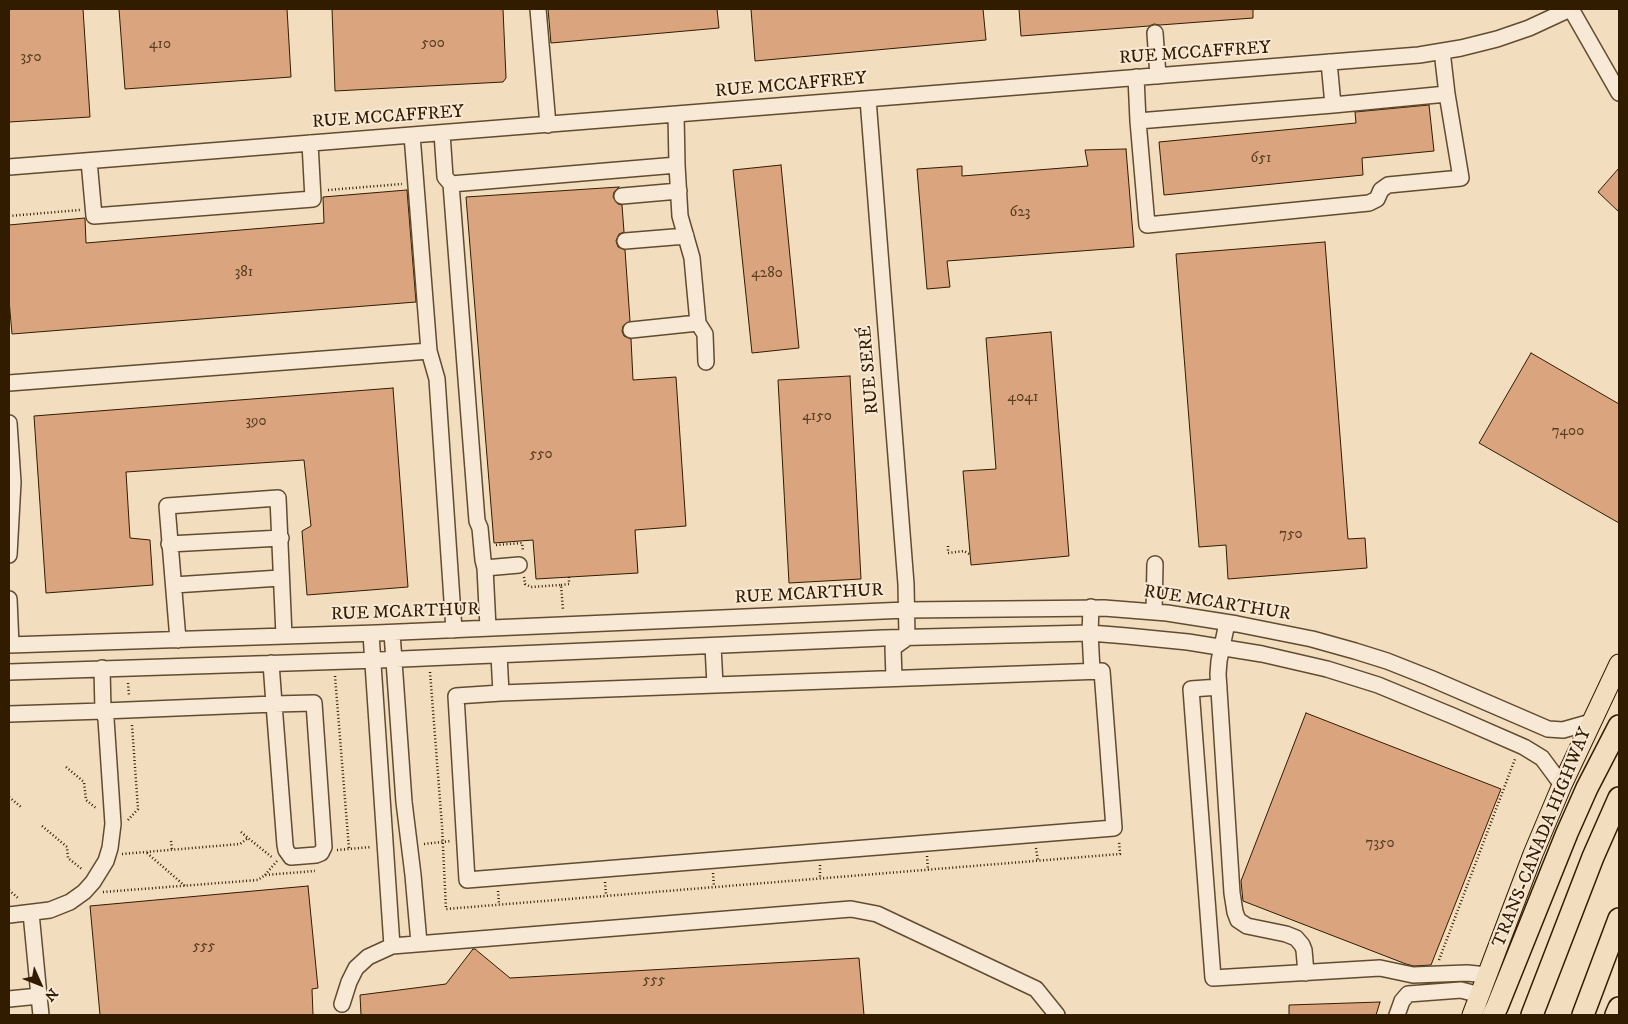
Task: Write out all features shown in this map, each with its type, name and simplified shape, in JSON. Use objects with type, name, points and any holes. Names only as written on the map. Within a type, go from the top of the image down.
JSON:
[{"type":"highway","points":[[1493,1015],[1498,1007],[1567,833],[1587,788],[1619,726]]},
{"type":"highway","points":[[1532,1015],[1593,857],[1619,798]]},
{"type":"highway","points":[[1583,1015],[1619,918]]},
{"type":"highway","points":[[1616,1015],[1619,1008]]},
{"type":"main road","name":"TRANS-CANADA HIGHWAY","points":[[1472,1015],[1529,862],[1562,785],[1619,664]]},
{"type":"street","points":[[538,9],[548,124]]},
{"type":"street","points":[[1570,9],[1619,93]]},
{"type":"street","name":"RUE MCCAFFREY","points":[[9,167],[1442,52],[1512,34],[1570,9]]},
{"type":"street","points":[[1155,33],[1158,76]]},
{"type":"street","points":[[1136,77],[1147,225],[1369,203],[1377,199],[1381,190],[1388,186],[1461,178],[1442,52]]},
{"type":"street","points":[[1329,62],[1333,105]]},
{"type":"street","points":[[1138,121],[1447,94]]},
{"type":"street","name":"RUE SERÉ","points":[[868,99],[907,638]]},
{"type":"street","points":[[676,114],[680,216],[692,258],[698,323],[705,334],[706,362]]},
{"type":"street","points":[[442,133],[445,177],[451,184],[477,520],[480,528],[485,568],[488,628]]},
{"type":"street","points":[[412,135],[429,351],[437,379],[454,630]]},
{"type":"street","points":[[89,161],[94,216],[303,200],[313,199],[310,143]]},
{"type":"street","points":[[451,184],[677,165]]},
{"type":"street","points":[[622,196],[679,191]]},
{"type":"street","points":[[625,241],[686,236]]},
{"type":"street","points":[[631,330],[698,323]]},
{"type":"street","points":[[9,383],[429,351]]},
{"type":"street","points":[[9,423],[13,482],[9,555]]},
{"type":"street","points":[[178,640],[174,585],[171,576],[167,506],[278,498],[284,636]]},
{"type":"street","points":[[169,544],[281,538]]},
{"type":"street","points":[[1154,612],[1156,591],[1155,564]]},
{"type":"street","points":[[485,568],[522,565]]},
{"type":"street","points":[[174,585],[280,578]]},
{"type":"street","points":[[9,599],[10,645]]},
{"type":"street","points":[[1091,607],[1092,671]]},
{"type":"street","name":"RUE MCARTHUR","points":[[10,645],[371,634],[906,610],[1091,607],[1154,612],[1227,622],[1312,639],[1387,661],[1548,729],[1563,730],[1591,722]]},
{"type":"street","points":[[1227,622],[1218,666],[1232,893],[1235,912],[1238,920],[1247,926],[1286,934],[1296,938],[1304,950],[1306,973]]},
{"type":"street","points":[[392,633],[404,802],[419,943]]},
{"type":"street","points":[[371,634],[392,946]]},
{"type":"street","points":[[9,672],[373,660],[907,638],[1090,634],[1150,638],[1222,646],[1295,661],[1378,685],[1524,747],[1542,758],[1562,785]]},
{"type":"street","points":[[894,678],[893,648],[907,638]]},
{"type":"street","points":[[714,646],[715,685]]},
{"type":"street","points":[[498,655],[501,693]]},
{"type":"street","points":[[1378,685],[1387,661]]},
{"type":"street","points":[[9,714],[274,704],[314,703],[324,847],[316,855],[291,857],[286,850],[274,704],[271,663]]},
{"type":"street","points":[[9,915],[55,908],[78,897],[96,879],[106,861],[110,848],[113,824],[106,719],[103,711],[102,668]]},
{"type":"street","points":[[1092,671],[1102,671],[1114,828],[467,880],[456,696],[1092,671]]},
{"type":"street","points":[[1219,687],[1191,689],[1213,978],[1380,968],[1413,975],[1467,973],[1487,975]]},
{"type":"street","points":[[342,1004],[356,968],[368,957],[392,946],[851,909],[877,914],[1036,989],[1058,1015]]},
{"type":"street","points":[[31,913],[41,1015]]},
{"type":"street","points":[[1397,1015],[1402,1001],[1408,994],[1461,990],[1480,995]]},
{"type":"street","points":[[9,999],[39,996]]},
{"type":"path","points":[[320,191],[399,184]]},
{"type":"path","points":[[9,216],[83,210]]},
{"type":"path","points":[[492,545],[522,543],[522,565],[525,584],[531,587],[569,584],[569,577]]},
{"type":"path","points":[[948,546],[948,553],[964,551],[971,555]]},
{"type":"path","points":[[561,585],[563,614]]},
{"type":"path","points":[[334,669],[349,849]]},
{"type":"path","points":[[128,677],[130,701]]},
{"type":"path","points":[[1436,968],[1469,874],[1517,756]]},
{"type":"path","points":[[66,767],[84,782],[86,800],[99,810]]},
{"type":"path","points":[[9,797],[21,807]]},
{"type":"path","points":[[42,826],[67,847],[68,858],[82,870]]},
{"type":"path","points":[[98,889],[100,892],[109,892],[258,880],[277,862],[241,832]]},
{"type":"path","points":[[121,854],[240,844],[248,838]]},
{"type":"path","points":[[171,841],[172,850]]},
{"type":"path","points":[[424,844],[442,842]]},
{"type":"path","points":[[1036,842],[1038,861]]},
{"type":"path","points":[[337,855],[337,850],[372,847]]},
{"type":"path","points":[[927,851],[928,870]]},
{"type":"path","points":[[146,852],[186,886]]},
{"type":"path","points":[[819,859],[820,878]]},
{"type":"path","points":[[712,868],[714,887]]},
{"type":"path","points":[[265,875],[318,870]]},
{"type":"path","points":[[604,875],[606,895]]},
{"type":"path","points":[[497,885],[499,904]]},
{"type":"path","points":[[9,890],[21,901]]},
{"type":"building","points":[[9,9],[83,9],[90,117],[9,122]]},
{"type":"building","points":[[119,9],[287,9],[291,77],[125,89]]},
{"type":"building","points":[[332,9],[503,9],[506,78],[503,82],[335,91]]},
{"type":"building","points":[[548,9],[717,9],[719,28],[551,43]]},
{"type":"building","points":[[751,9],[983,9],[986,40],[755,61]]},
{"type":"building","points":[[1019,9],[1253,9],[1253,18],[1154,24],[1149,26],[1021,36]]},
{"type":"building","points":[[1429,105],[1434,151],[1362,158],[1363,175],[1164,195],[1159,142],[1356,123],[1355,112]]},
{"type":"building","points":[[1126,149],[1134,247],[947,261],[950,287],[927,289],[917,169],[962,166],[962,176],[1088,166],[1085,150]]},
{"type":"building","points":[[781,165],[799,348],[752,353],[733,170]]},
{"type":"building","points":[[1619,168],[1619,212],[1598,192]]},
{"type":"building","points":[[619,187],[614,192],[613,197],[618,204],[622,205],[624,232],[619,234],[616,241],[618,247],[625,250],[630,321],[623,326],[622,331],[624,336],[631,339],[633,380],[676,377],[686,526],[635,530],[638,573],[536,579],[533,540],[494,543],[466,197]]},
{"type":"building","points":[[407,190],[416,302],[12,334],[9,300],[9,225],[85,218],[86,243],[324,223],[323,197]]},
{"type":"building","points":[[1325,242],[1348,539],[1365,538],[1367,568],[1228,579],[1226,545],[1199,547],[1176,254]]},
{"type":"building","points":[[1051,332],[1069,556],[971,565],[963,471],[996,469],[986,338]]},
{"type":"building","points":[[1531,353],[1619,404],[1619,523],[1479,443]]},
{"type":"building","points":[[850,376],[861,579],[789,583],[778,380]]},
{"type":"building","points":[[393,388],[408,587],[307,595],[302,531],[311,526],[304,460],[126,472],[130,538],[150,540],[153,585],[46,593],[34,416]]},
{"type":"building","points":[[1306,713],[1501,789],[1431,965],[1414,966],[1406,964],[1243,901],[1241,881]]},
{"type":"building","points":[[308,886],[318,988],[312,989],[313,1015],[100,1015],[90,906]]},
{"type":"building","points":[[473,949],[510,978],[859,958],[864,1015],[361,1015],[360,995],[446,984]]},
{"type":"building","points":[[1380,1002],[1376,1015],[1289,1015],[1289,1005]]}]
